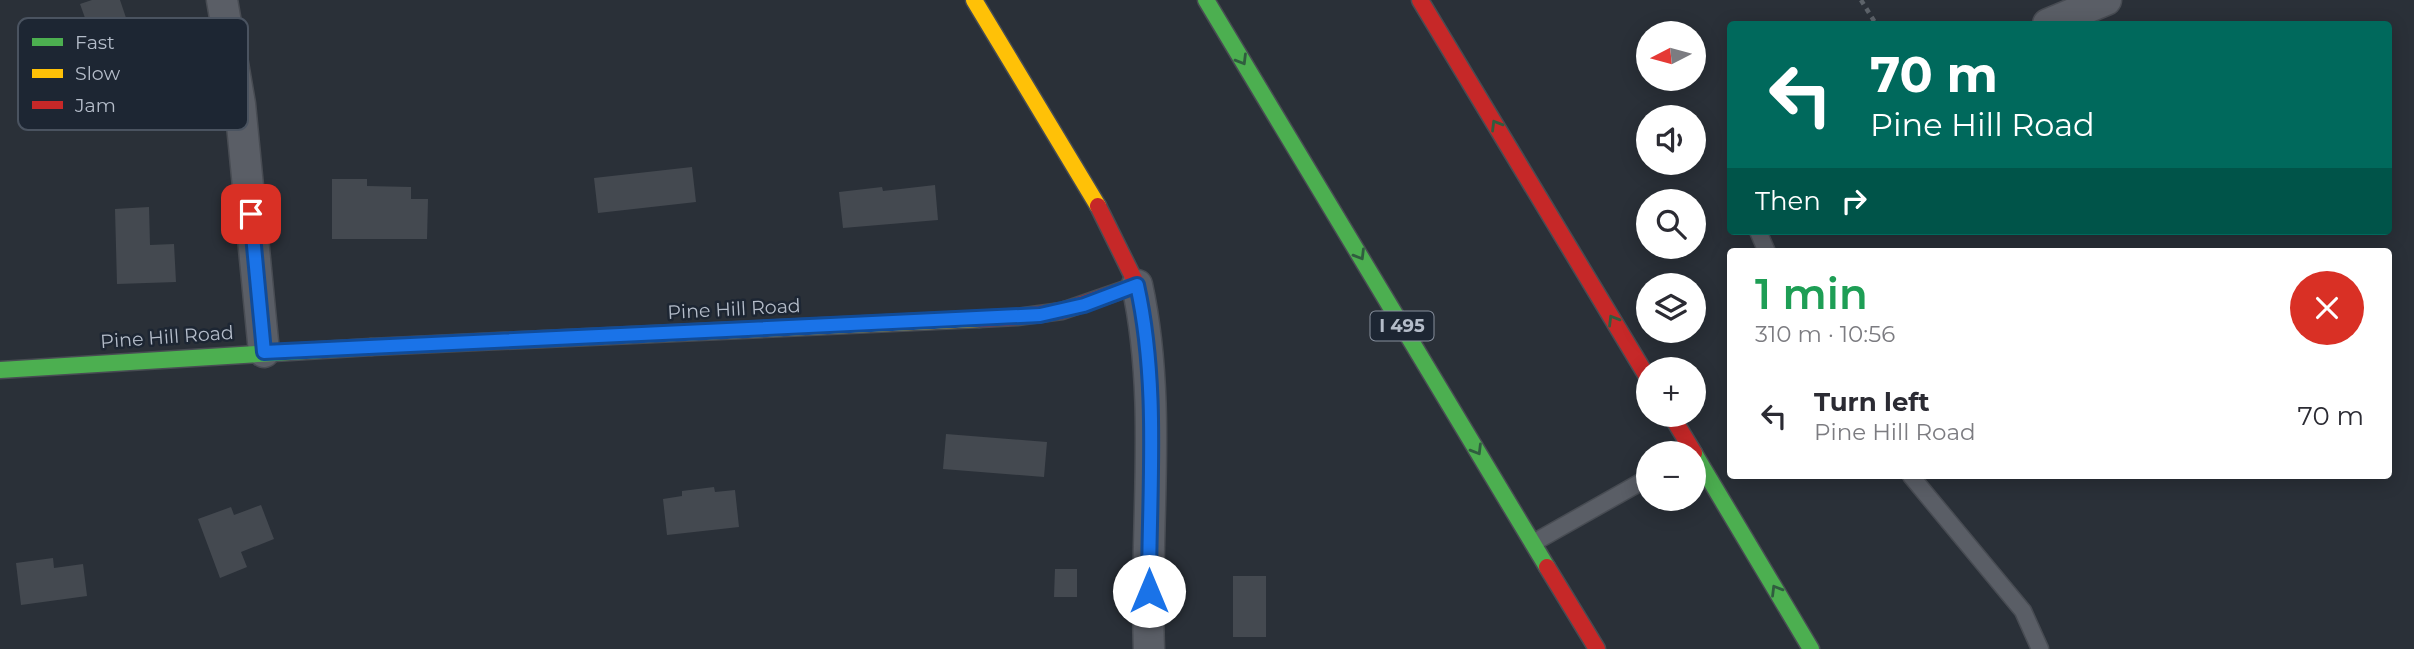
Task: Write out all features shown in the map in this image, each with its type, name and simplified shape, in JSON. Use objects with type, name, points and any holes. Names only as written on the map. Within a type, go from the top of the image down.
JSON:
[{"type":"main road","points":[[974,0],[1106,219],[1137,285]]},
{"type":"main road","name":"I 495","points":[[1206,0],[1597,649]]},
{"type":"main road","points":[[1420,0],[1636,358]]},
{"type":"main road","name":"Pine Hill Road","points":[[0,370],[264,352],[1040,315],[1084,305],[1137,285]]},
{"type":"main road","points":[[1706,474],[1811,649]]},
{"type":"street","points":[[222,0],[225,18]]},
{"type":"street","points":[[2055,21],[2106,0]]},
{"type":"street","points":[[243,130],[264,352]]},
{"type":"street","points":[[1137,285],[1146,333],[1150,386],[1149,649]]},
{"type":"lane","points":[[1913,479],[2023,611],[2040,649]]},
{"type":"lane","points":[[1532,542],[1636,485]]},
{"type":"path","points":[[1861,0],[1874,21]]},
{"type":"building","points":[[92,0],[120,0],[126,18],[85,18],[80,4]]},
{"type":"building","points":[[692,167],[696,202],[598,213],[594,178]]},
{"type":"building","points":[[332,179],[367,179],[367,186],[411,187],[411,199],[428,199],[427,239],[332,239]]},
{"type":"building","points":[[935,185],[938,220],[843,228],[839,192],[882,187],[883,191]]},
{"type":"building","points":[[149,207],[150,245],[174,244],[176,282],[117,284],[115,209]]},
{"type":"building","points":[[946,434],[1047,442],[1044,477],[943,469]]},
{"type":"building","points":[[714,487],[715,492],[735,490],[739,527],[667,535],[663,499],[682,496],[682,491]]},
{"type":"building","points":[[261,505],[274,539],[241,552],[247,567],[220,578],[198,519],[231,507],[234,515]]},
{"type":"building","points":[[53,558],[54,568],[83,564],[87,596],[21,605],[16,563]]},
{"type":"building","points":[[1055,569],[1077,569],[1077,597],[1054,597]]},
{"type":"building","points":[[1233,576],[1266,576],[1266,637],[1233,637]]},
{"type":"traffic: fast","points":[[1206,0],[1547,567]]},
{"type":"traffic: fast","points":[[0,370],[371,347]]},
{"type":"traffic: fast","points":[[1706,473],[1811,649]]},
{"type":"traffic: slow","points":[[974,0],[1098,206]]},
{"type":"traffic: slow","points":[[371,347],[979,319]]},
{"type":"traffic: jam","points":[[1420,0],[1636,358]]},
{"type":"traffic: jam","points":[[979,319],[1062,311],[1137,285],[1098,206]]},
{"type":"traffic: jam","points":[[1678,427],[1687,441]]},
{"type":"traffic: jam","points":[[1547,567],[1597,649]]},
{"type":"route","points":[[251,214],[264,352],[1017,317],[1062,311],[1137,285],[1146,333],[1150,386],[1149,591]]}]
